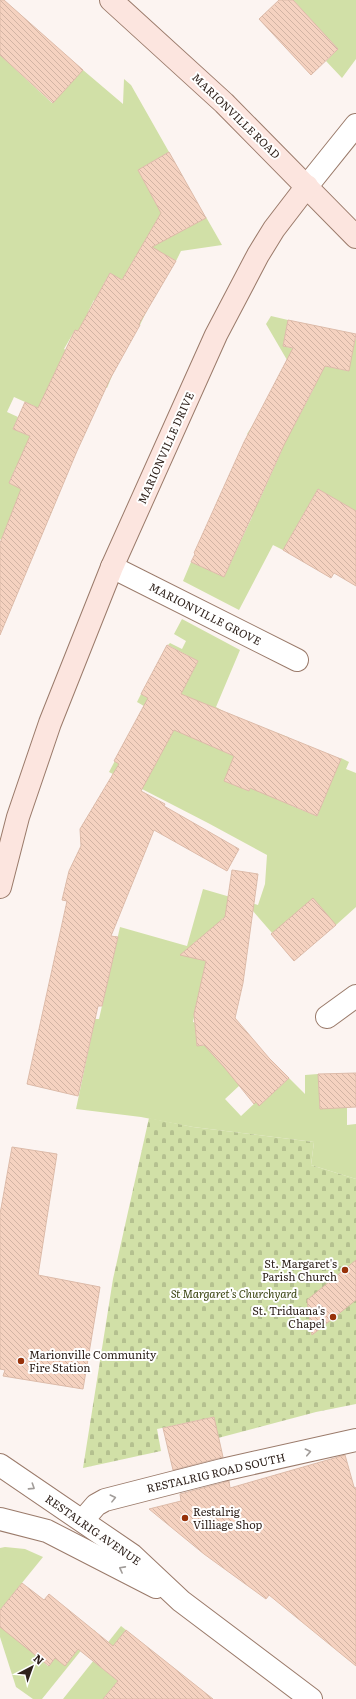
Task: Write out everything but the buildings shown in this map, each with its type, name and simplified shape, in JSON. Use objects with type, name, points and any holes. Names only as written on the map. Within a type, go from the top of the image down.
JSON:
[{"type":"street","name":"MARIONVILLE ROAD","points":[[111,0],[224,103],[356,237]]},
{"type":"street","points":[[307,186],[356,125]]},
{"type":"street","name":"MARIONVILLE DRIVE","points":[[0,887],[18,817],[50,722],[112,567],[216,335],[258,255],[274,229],[307,186]]},
{"type":"street","name":"MARIONVILLE GROVE","points":[[112,567],[297,660]]},
{"type":"street","points":[[327,1017],[356,996]]},
{"type":"street","name":"RESTALRIG ROAD SOUTH","points":[[83,1520],[96,1506],[105,1500],[222,1470],[356,1440]]},
{"type":"street","name":"RESTALRIG AVENUE","points":[[0,1465],[83,1520],[132,1555],[181,1601],[311,1699]]},
{"type":"street","name":"RESTALRIG AVENUE","points":[[0,1519],[47,1531],[181,1601]]},
{"type":"green space","points":[[293,0],[356,0],[356,59],[342,78],[326,61],[338,49]]},
{"type":"green space","points":[[0,55],[52,103],[83,70],[123,104],[124,79],[131,85],[169,152],[138,170],[173,235],[206,217],[222,245],[181,251],[176,261],[144,243],[122,280],[110,273],[103,285],[147,310],[140,325],[94,300],[88,312],[102,320],[91,339],[75,330],[64,349],[112,376],[107,388],[59,365],[54,415],[14,397],[7,412],[18,417],[13,429],[44,442],[29,475],[15,469],[9,483],[55,504],[49,518],[16,504],[1,540],[0,539]]},
{"type":"green space","points":[[271,316],[288,320],[283,346],[295,349],[292,359],[348,371],[356,336],[356,511],[318,489],[283,550],[273,545],[239,610],[183,581],[191,562],[224,577],[252,517],[217,501],[220,496],[241,506],[246,495],[259,501],[282,450],[247,434],[256,420],[288,437],[314,388],[287,360],[266,324]]},
{"type":"green space","points":[[182,619],[240,650],[216,707],[223,711],[209,745],[234,756],[225,781],[249,791],[274,732],[288,737],[274,771],[292,806],[317,816],[341,758],[349,762],[346,769],[356,773],[356,907],[336,925],[272,933],[253,911],[243,919],[234,909],[220,921],[240,946],[234,951],[194,942],[191,957],[206,961],[193,1022],[224,1028],[196,1029],[197,1046],[225,1044],[240,1085],[225,1099],[241,1116],[256,1102],[260,1105],[289,1078],[305,1094],[305,1075],[318,1074],[320,1108],[347,1108],[347,1125],[356,1124],[356,1179],[311,1165],[314,1142],[193,1127],[141,1117],[76,1109],[95,1019],[99,1019],[120,927],[187,946],[203,889],[258,905],[265,884],[267,855],[109,772],[144,706],[137,702],[141,694],[172,710],[198,661],[168,645],[170,643],[182,649],[186,641],[174,634]]},
{"type":"green space","name":"St Margaret's Churchyard","points":[[149,1118],[193,1127],[314,1142],[311,1165],[356,1179],[356,1404],[316,1412],[218,1438],[213,1417],[157,1429],[161,1451],[83,1468],[113,1279]]},
{"type":"green space","points":[[0,1548],[25,1549],[43,1557],[0,1610]]},
{"type":"green space","points":[[0,1613],[43,1648],[36,1656],[48,1666],[55,1658],[65,1665],[94,1630],[96,1632],[42,1699],[33,1699],[16,1687],[0,1637]]},
{"type":"green space","points":[[121,1626],[126,1630],[98,1665],[118,1681],[103,1699],[63,1699]]},
{"type":"place","name":"St. Margaret's Parish Church","points":[[345,1270]]},
{"type":"place","name":"St. Triduana's Chapel","points":[[333,1317]]},
{"type":"place","name":"Marionville Community Fire Station","points":[[21,1361]]},
{"type":"place","name":"Restalrig Villiage Shop","points":[[185,1518]]}]
